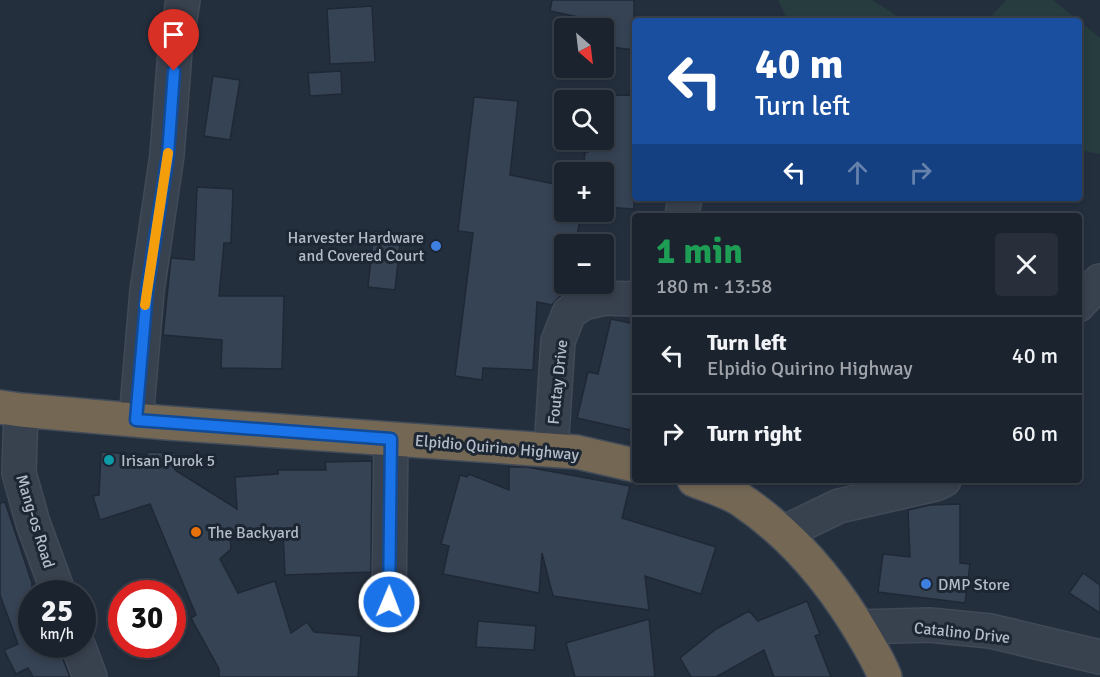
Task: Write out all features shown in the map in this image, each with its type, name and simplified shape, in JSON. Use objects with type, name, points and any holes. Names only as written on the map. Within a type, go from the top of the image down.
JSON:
[{"type":"highway","name":"Elpidio Quirino Highway","points":[[10,408],[136,420],[577,452],[632,465]]},
{"type":"highway","points":[[701,483],[739,499],[783,533],[814,566],[837,596],[858,627],[885,677]]},
{"type":"street","points":[[136,420],[147,291],[168,155],[175,51],[183,0]]},
{"type":"street","points":[[1082,301],[1100,281]]},
{"type":"street","name":"Foutay Drive","points":[[551,450],[558,341],[569,313],[583,303],[606,298],[632,299]]},
{"type":"street","name":"Mang-os Road","points":[[10,408],[20,473],[33,523],[54,580]]},
{"type":"street","points":[[389,602],[391,439]]},
{"type":"street","points":[[783,533],[839,506],[938,483]]},
{"type":"street","name":"Catalino Drive","points":[[858,627],[929,625],[990,631],[1100,657]]},
{"type":"street","points":[[83,658],[90,677]]},
{"type":"green space","points":[[778,0],[872,0],[900,18],[787,18]]},
{"type":"green space","points":[[1006,0],[1053,0],[1075,18],[990,18]]},
{"type":"green space","points":[[1082,23],[1100,38],[1100,154],[1082,151]]},
{"type":"building","points":[[552,0],[634,0],[632,50],[614,47],[614,18],[583,18],[550,11]]},
{"type":"building","points":[[372,6],[375,62],[330,64],[327,9]]},
{"type":"building","points":[[341,71],[342,94],[310,96],[308,73]]},
{"type":"building","points":[[213,76],[240,80],[230,140],[204,136]]},
{"type":"building","points":[[614,95],[632,95],[632,201],[634,201],[634,209],[614,208],[614,162],[584,162],[585,152],[588,150],[614,150]]},
{"type":"building","points":[[474,97],[518,101],[510,175],[554,184],[554,222],[580,222],[577,234],[554,234],[554,294],[564,294],[552,305],[537,302],[533,370],[483,368],[482,380],[455,376],[473,233],[458,231]]},
{"type":"building","points":[[197,187],[233,189],[231,243],[224,243],[219,296],[284,296],[282,369],[221,368],[222,340],[163,335],[171,258],[194,260]]},
{"type":"building","points":[[374,231],[401,234],[395,290],[368,287]]},
{"type":"building","points":[[611,319],[632,324],[632,421],[630,430],[577,418],[588,372],[598,374]]},
{"type":"building","points":[[101,452],[147,455],[147,452],[176,453],[175,470],[237,509],[235,477],[278,474],[278,470],[326,470],[325,462],[372,461],[371,572],[285,575],[283,531],[230,535],[231,549],[220,559],[238,593],[275,581],[291,633],[307,622],[314,632],[361,636],[358,677],[219,677],[219,669],[191,618],[196,615],[186,591],[186,580],[181,580],[150,504],[100,520],[93,496],[99,495]]},
{"type":"building","points":[[509,467],[527,467],[630,486],[622,518],[716,547],[701,594],[645,576],[649,610],[553,596],[542,553],[539,593],[443,574],[449,546],[441,544],[460,475],[467,477],[469,474],[509,490]]},
{"type":"building","points":[[5,502],[31,580],[18,580],[18,644],[0,595],[0,503]]},
{"type":"building","points":[[960,504],[960,563],[970,564],[965,603],[878,592],[883,554],[910,557],[908,510],[930,505]]},
{"type":"building","points":[[1083,573],[1100,585],[1100,613],[1069,593]]},
{"type":"building","points":[[807,601],[820,634],[815,636],[831,677],[774,677],[764,650],[716,677],[691,677],[680,658],[716,629],[749,611],[758,621]]},
{"type":"building","points":[[649,619],[655,677],[575,677],[566,643]]},
{"type":"building","points":[[478,621],[536,626],[534,650],[476,647]]},
{"type":"building","points":[[18,644],[18,658],[62,658],[70,677],[33,677],[28,668],[16,674],[4,650]]},
{"type":"slow traffic","points":[[145,305],[168,153]]},
{"type":"place","name":"Harvester Hardware and Covered Court","points":[[436,246]]},
{"type":"place","name":"Irisan Purok 5","points":[[109,460]]},
{"type":"place","name":"The Backyard","points":[[196,532]]},
{"type":"place","name":"DMP Store","points":[[926,584]]},
{"type":"route","points":[[174,71],[168,155],[147,291],[136,420],[391,439],[389,602]]}]
